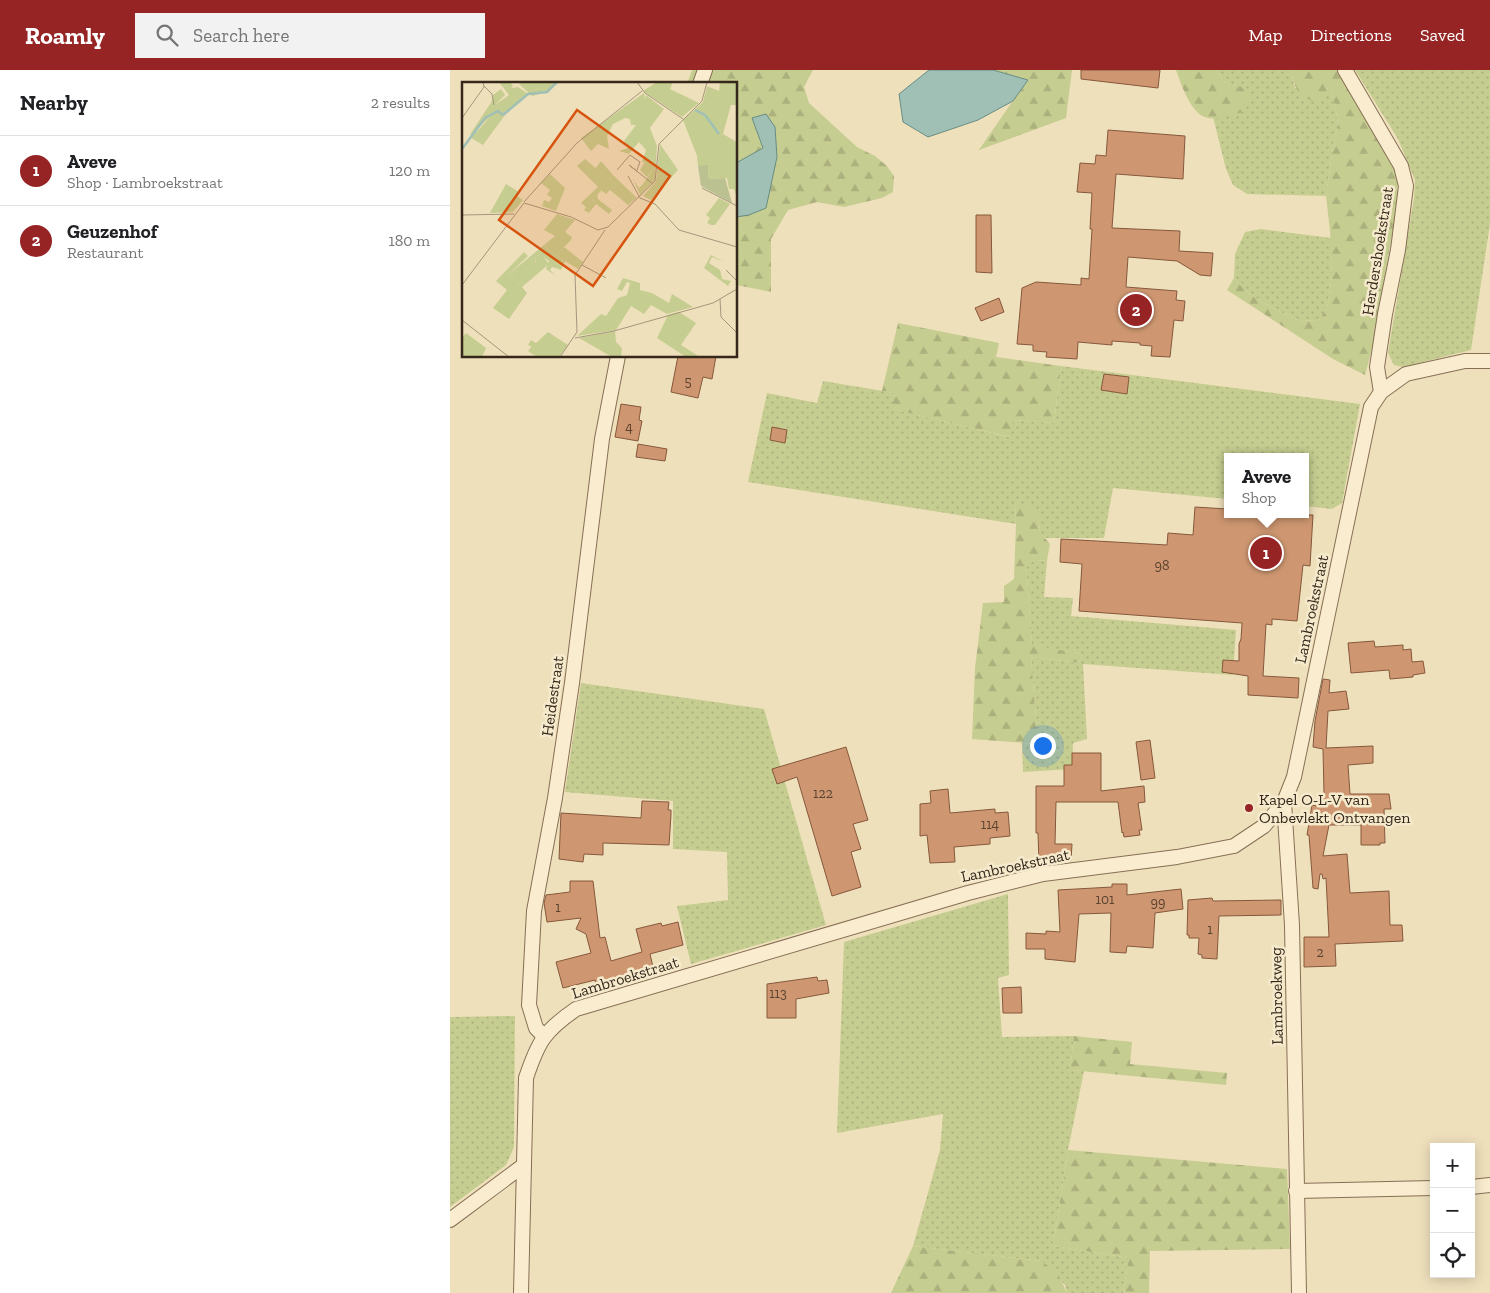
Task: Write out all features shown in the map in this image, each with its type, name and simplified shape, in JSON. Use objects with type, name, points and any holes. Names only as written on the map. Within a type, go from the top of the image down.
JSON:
[{"type":"street","points":[[701,82],[705,70]]},
{"type":"street","name":"Herdershoekstraat","points":[[1345,70],[1400,166],[1406,186],[1398,250],[1377,367],[1381,392]]},
{"type":"street","name":"Heidestraat","points":[[544,1036],[536,1028],[529,1005],[534,912],[555,798],[572,684],[602,439],[618,358]]},
{"type":"street","name":"Lambroekstraat","points":[[521,1293],[526,1078],[535,1051],[544,1036],[557,1022],[576,1009],[968,893],[1043,874],[1177,857],[1234,846],[1264,826],[1284,802],[1294,777],[1371,407],[1381,392],[1406,374],[1465,361],[1490,361]]},
{"type":"street","name":"Lambroekweg","points":[[1284,802],[1292,925],[1299,1293]]},
{"type":"street","points":[[450,1220],[524,1165]]},
{"type":"street","points":[[1475,1187],[1490,1185]]},
{"type":"street","points":[[1296,1191],[1430,1188]]},
{"type":"green space","points":[[692,70],[813,70],[804,87],[809,103],[857,147],[875,156],[887,166],[894,176],[893,192],[882,198],[844,207],[817,202],[788,210],[771,239],[771,292],[738,285],[738,82],[688,82]]},
{"type":"green space","points":[[993,70],[1072,70],[1066,118],[979,150],[1027,80]]},
{"type":"green space","points":[[1176,70],[1217,70],[1217,73],[1225,82],[1248,89],[1251,98],[1244,112],[1221,118],[1202,116],[1192,105],[1184,91]]},
{"type":"green space","points":[[1217,70],[1291,70],[1295,88],[1331,92],[1336,109],[1338,127],[1334,140],[1326,196],[1247,194],[1233,185],[1226,169],[1213,117],[1226,116],[1247,89],[1225,82],[1217,73]]},
{"type":"green space","points":[[1291,70],[1337,70],[1391,159],[1396,172],[1397,200],[1395,220],[1378,317],[1365,375],[1333,359],[1227,290],[1234,278],[1247,292],[1274,309],[1298,320],[1317,321],[1327,309],[1332,275],[1326,196],[1334,140],[1338,127],[1336,109],[1331,92],[1314,102],[1303,96],[1295,86]]},
{"type":"green space","points":[[1355,70],[1490,70],[1490,224],[1471,350],[1403,367],[1394,365],[1388,353],[1414,198],[1415,180],[1398,139]]},
{"type":"green space","points":[[1261,229],[1331,238],[1332,275],[1327,309],[1317,321],[1298,320],[1274,309],[1247,292],[1234,278],[1235,254],[1245,232]]},
{"type":"green space","points":[[898,323],[999,343],[996,357],[1061,366],[1054,423],[1013,420],[1010,437],[892,409],[895,393],[882,391]]},
{"type":"green space","points":[[1061,366],[1360,404],[1342,503],[1332,509],[1309,506],[1309,453],[1224,453],[1224,499],[1113,488],[1104,538],[1045,538],[1040,532],[1038,515],[1015,504],[1016,524],[748,482],[767,393],[817,403],[823,381],[895,393],[893,409],[1009,437],[1013,420],[1054,423]]},
{"type":"green space","points":[[1015,504],[1034,506],[1038,515],[1040,532],[1050,544],[1047,560],[1026,562],[1032,645],[1082,654],[1079,663],[1031,657],[1038,744],[972,739],[975,668],[983,603],[1004,602],[1004,586],[1014,579]]},
{"type":"green space","points":[[1047,560],[1044,597],[1073,598],[1071,616],[1236,630],[1233,675],[1083,664],[1087,739],[1073,743],[1072,769],[1023,772],[1022,743],[1038,744],[1031,657],[1079,663],[1082,654],[1032,646],[1026,562]]},
{"type":"green space","points":[[581,683],[764,709],[826,925],[691,964],[677,906],[728,900],[727,852],[673,849],[673,801],[565,792]]},
{"type":"green space","points":[[1008,894],[1009,975],[998,978],[1002,1037],[1074,1036],[1070,1070],[1084,1071],[1068,1150],[1053,1246],[1129,1258],[1123,1293],[1067,1293],[1065,1285],[1041,1261],[913,1246],[940,1150],[943,1114],[837,1133],[844,942]]},
{"type":"green space","points":[[515,1016],[514,1147],[506,1165],[450,1207],[450,1017]]},
{"type":"green space","points":[[1074,1036],[1132,1042],[1130,1064],[1227,1073],[1226,1085],[1070,1070]]},
{"type":"green space","points":[[1068,1150],[1287,1169],[1290,1249],[1150,1251],[1149,1293],[1123,1293],[1129,1258],[1053,1246]]},
{"type":"green space","points":[[913,1246],[1041,1261],[1057,1272],[1067,1293],[891,1293]]},
{"type":"water","points":[[929,70],[993,70],[1028,80],[1013,101],[978,120],[928,137],[903,122],[899,94]]},
{"type":"water","points":[[766,114],[775,127],[777,157],[766,208],[749,215],[738,217],[738,162],[763,148],[752,118]]},
{"type":"building","points":[[1081,70],[1160,70],[1158,88],[1081,79]]},
{"type":"building","points":[[1108,130],[1185,136],[1183,179],[1116,174],[1112,228],[1180,231],[1179,251],[1213,253],[1211,276],[1200,275],[1177,261],[1128,257],[1126,287],[1177,291],[1176,300],[1185,301],[1183,321],[1174,320],[1170,357],[1151,356],[1152,346],[1112,341],[1112,345],[1078,342],[1077,359],[1046,357],[1047,352],[1033,351],[1033,345],[1017,344],[1022,288],[1036,282],[1081,285],[1081,278],[1089,279],[1092,193],[1077,192],[1080,163],[1095,164],[1096,155],[1106,156]]},
{"type":"building","points":[[976,215],[991,215],[992,273],[976,272]]},
{"type":"building","points":[[999,298],[1004,312],[981,321],[975,308]]},
{"type":"building","points":[[678,358],[716,358],[712,379],[703,377],[698,398],[671,392]]},
{"type":"building","points":[[1104,374],[1129,377],[1127,394],[1101,390]]},
{"type":"building","points":[[621,404],[641,407],[639,420],[642,421],[638,441],[615,437]]},
{"type":"building","points":[[772,427],[787,430],[785,443],[770,440]]},
{"type":"building","points":[[638,444],[667,449],[665,461],[636,457]]},
{"type":"building","points":[[1195,507],[1224,509],[1224,518],[1309,518],[1309,515],[1313,515],[1310,566],[1303,565],[1297,621],[1272,619],[1272,625],[1266,624],[1263,676],[1299,678],[1298,698],[1248,695],[1248,676],[1222,672],[1223,660],[1239,661],[1242,623],[1079,611],[1082,564],[1060,562],[1061,539],[1167,545],[1168,533],[1193,535]]},
{"type":"building","points":[[1374,641],[1375,647],[1403,645],[1403,650],[1411,649],[1412,662],[1423,661],[1425,673],[1413,675],[1413,677],[1390,679],[1389,670],[1351,673],[1348,643]]},
{"type":"building","points":[[1323,679],[1330,680],[1329,693],[1346,691],[1349,709],[1328,711],[1326,748],[1373,746],[1373,763],[1348,765],[1350,794],[1389,794],[1391,809],[1384,809],[1385,843],[1380,843],[1380,845],[1361,845],[1361,825],[1329,825],[1323,856],[1347,854],[1350,893],[1389,891],[1390,925],[1402,925],[1403,941],[1335,944],[1336,966],[1304,967],[1304,937],[1329,937],[1326,878],[1323,879],[1322,874],[1320,874],[1318,889],[1313,888],[1309,835],[1307,835],[1312,805],[1317,806],[1320,794],[1324,794],[1323,749],[1313,747],[1315,721]]},
{"type":"building","points":[[1150,740],[1155,778],[1141,780],[1136,742]]},
{"type":"building","points":[[846,747],[868,820],[853,824],[861,849],[851,852],[861,887],[832,896],[797,777],[777,784],[772,769]]},
{"type":"building","points":[[1072,753],[1101,753],[1101,791],[1144,786],[1145,802],[1138,803],[1142,830],[1139,830],[1140,835],[1124,837],[1118,802],[1056,802],[1055,844],[1072,844],[1071,861],[1039,862],[1038,833],[1036,833],[1036,786],[1064,786],[1064,765],[1072,765]]},
{"type":"building","points":[[948,789],[950,813],[995,809],[995,813],[1008,812],[1010,836],[990,838],[990,844],[954,847],[955,862],[930,863],[927,835],[920,836],[920,804],[931,803],[930,791]]},
{"type":"building","points":[[642,801],[669,802],[668,810],[671,810],[671,815],[669,845],[603,843],[603,855],[584,854],[583,862],[559,859],[561,813],[641,818]]},
{"type":"building","points":[[570,881],[593,881],[600,938],[605,937],[611,961],[642,952],[636,929],[661,923],[662,926],[678,922],[683,945],[650,954],[654,971],[596,986],[595,980],[563,988],[556,962],[591,953],[586,934],[576,929],[581,918],[547,922],[544,903],[546,895],[570,892]]},
{"type":"building","points":[[1112,884],[1127,884],[1127,895],[1181,889],[1183,909],[1155,913],[1153,948],[1127,946],[1126,953],[1110,952],[1111,913],[1079,914],[1075,962],[1045,959],[1045,949],[1026,949],[1026,933],[1046,934],[1046,931],[1060,932],[1058,890],[1112,887]]},
{"type":"building","points":[[1212,898],[1213,901],[1281,900],[1281,915],[1219,916],[1217,959],[1202,958],[1202,955],[1198,954],[1199,938],[1189,938],[1189,935],[1187,935],[1188,900]]},
{"type":"building","points":[[817,977],[818,981],[827,980],[829,993],[796,999],[796,1018],[767,1018],[767,984]]},
{"type":"building","points":[[1021,987],[1022,1013],[1003,1013],[1002,988]]},
{"type":"place","name":"Geuzenhof","points":[[1136,310]]},
{"type":"place","name":"Aveve","points":[[1266,553]]},
{"type":"place","name":"Kapel O-L-V van Onbevlekt Ontvangen","points":[[1249,808]]}]
